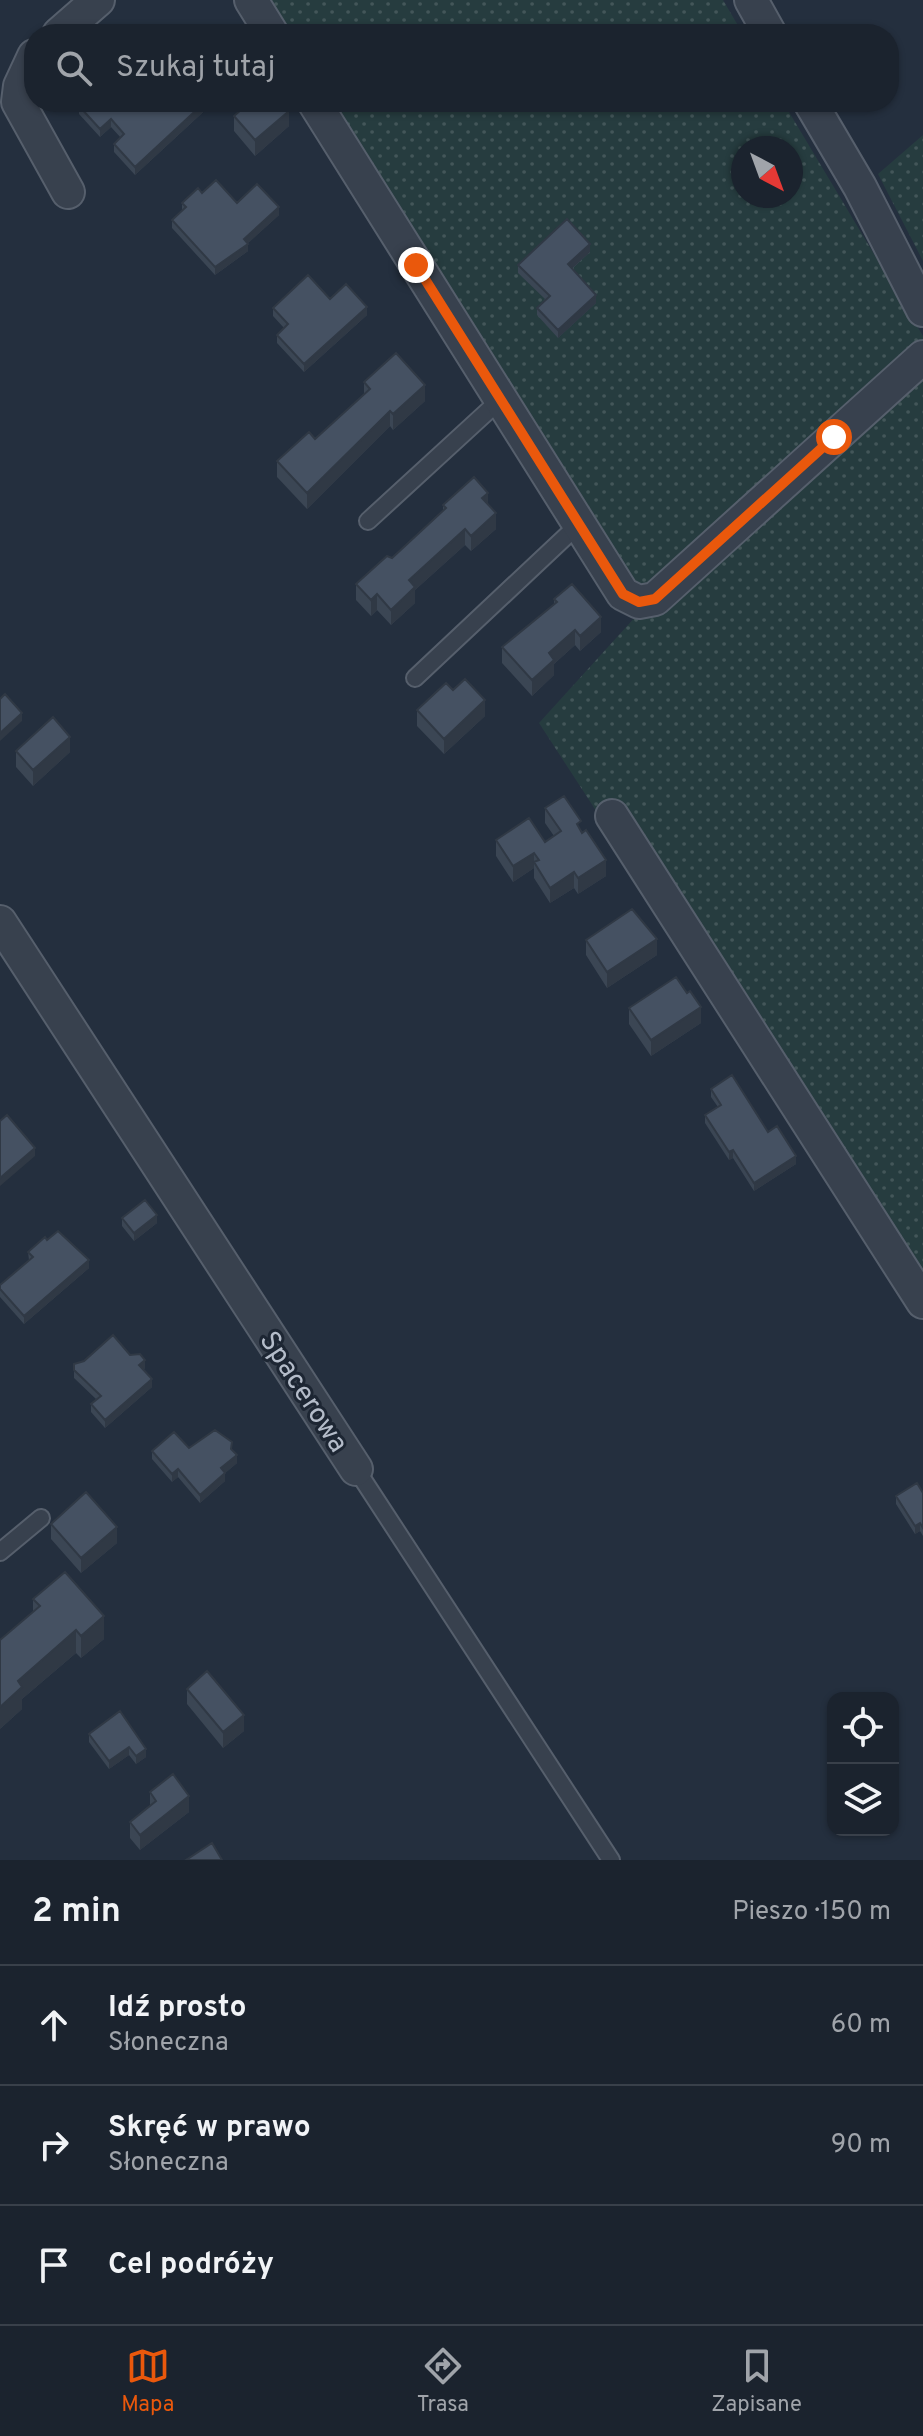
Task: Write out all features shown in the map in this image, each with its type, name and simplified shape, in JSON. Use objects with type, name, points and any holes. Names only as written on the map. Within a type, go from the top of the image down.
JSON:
[{"type":"street","points":[[70,24],[98,0]]},
{"type":"street","points":[[251,0],[266,24]]},
{"type":"street","points":[[751,0],[764,24]]},
{"type":"street","points":[[24,77],[18,102],[68,192]]},
{"type":"street","points":[[320,112],[623,594],[639,602],[655,599],[923,357]]},
{"type":"street","points":[[816,112],[860,187],[923,310]]},
{"type":"street","points":[[612,816],[923,1302]]},
{"type":"street","name":"Spacerowa","points":[[0,922],[356,1469]]},
{"type":"lane","points":[[368,521],[501,399]]},
{"type":"lane","points":[[415,678],[579,524]]},
{"type":"lane","name":"Spacerowa","points":[[356,1469],[611,1860]]},
{"type":"lane","points":[[0,1552],[41,1518]]},
{"type":"green space","points":[[271,0],[723,0],[737,24],[286,24]]},
{"type":"green space","points":[[339,112],[789,112],[923,336],[923,1314],[539,723],[637,615]]},
{"type":"green space","points":[[923,135],[923,261],[878,174]]},
{"type":"building","points":[[84,112],[194,112],[135,167],[114,144],[124,134],[111,119],[100,129]]},
{"type":"building","points":[[239,112],[288,112],[255,140],[234,116]]},
{"type":"building","points":[[216,180],[237,203],[257,184],[279,207],[244,239],[248,244],[215,267],[172,220],[186,207],[182,203],[198,188],[202,193]]},
{"type":"building","points":[[567,219],[590,244],[568,264],[596,295],[558,330],[537,308],[550,296],[518,265]]},
{"type":"building","points":[[308,275],[330,299],[346,284],[367,307],[304,364],[277,335],[288,324],[273,308]]},
{"type":"building","points":[[396,353],[425,385],[393,414],[390,411],[307,493],[277,461],[309,432],[315,439],[370,389],[364,382]]},
{"type":"building","points":[[474,477],[488,493],[482,498],[496,513],[471,536],[465,529],[409,580],[415,587],[391,610],[377,594],[371,600],[356,584],[387,556],[392,558]]},
{"type":"building","points":[[572,584],[601,617],[580,636],[575,630],[549,653],[554,660],[532,680],[502,647],[557,602],[554,599]]},
{"type":"building","points":[[465,679],[485,700],[444,739],[417,710],[446,683],[453,690]]},
{"type":"building","points":[[5,694],[22,713],[0,733],[0,699]]},
{"type":"building","points":[[53,717],[70,737],[33,770],[16,751]]},
{"type":"building","points":[[564,796],[581,821],[577,824],[582,833],[586,830],[606,860],[578,878],[574,872],[550,888],[534,862],[539,860],[534,853],[513,866],[496,840],[529,818],[545,842],[561,831],[545,808]]},
{"type":"building","points":[[632,909],[657,939],[607,972],[586,940]]},
{"type":"building","points":[[676,977],[701,1007],[651,1040],[629,1008]]},
{"type":"building","points":[[732,1075],[768,1132],[777,1126],[796,1156],[754,1183],[705,1115],[721,1105],[711,1089]]},
{"type":"building","points":[[7,1115],[35,1148],[0,1178],[0,1121]]},
{"type":"building","points":[[145,1200],[157,1215],[134,1233],[122,1218]]},
{"type":"building","points":[[58,1231],[89,1260],[24,1316],[0,1289],[0,1285],[33,1257],[28,1252],[45,1237],[47,1240]]},
{"type":"building","points":[[113,1335],[130,1355],[140,1354],[145,1360],[139,1365],[152,1379],[105,1420],[91,1404],[101,1396],[74,1370],[74,1364],[84,1361]]},
{"type":"building","points":[[215,1430],[232,1442],[231,1449],[237,1455],[221,1468],[225,1473],[200,1495],[178,1469],[172,1474],[152,1451],[174,1432],[189,1448]]},
{"type":"building","points":[[917,1483],[923,1493],[923,1528],[920,1523],[915,1526],[896,1496]]},
{"type":"building","points":[[86,1492],[117,1527],[81,1558],[51,1524]]},
{"type":"building","points":[[65,1572],[104,1616],[81,1636],[76,1630],[18,1681],[22,1687],[0,1707],[0,1640],[40,1606],[33,1599]]},
{"type":"building","points":[[207,1671],[244,1715],[223,1732],[187,1689]]},
{"type":"building","points":[[120,1711],[146,1749],[136,1756],[129,1747],[109,1761],[89,1734]]},
{"type":"building","points":[[173,1774],[189,1796],[140,1835],[130,1822],[156,1801],[150,1792]]},
{"type":"building","points":[[212,1843],[222,1860],[186,1860]]},
{"type":"route","points":[[416,265],[623,594],[639,602],[655,599],[834,437]]}]
